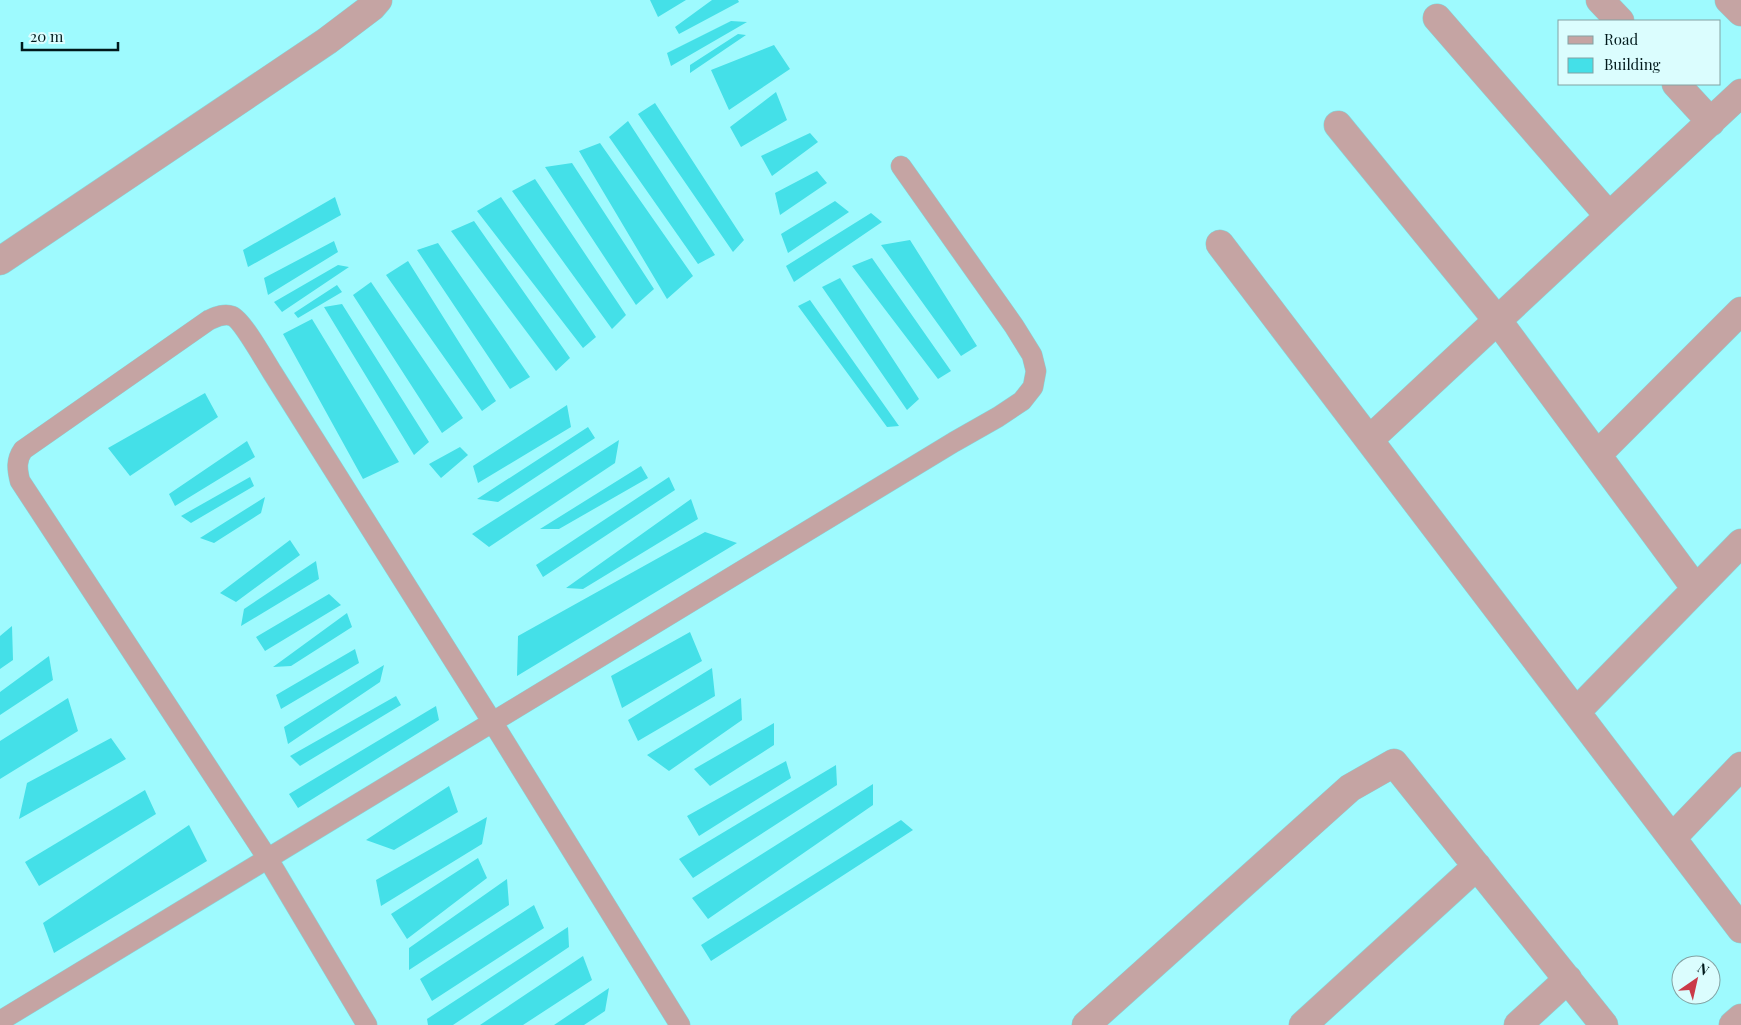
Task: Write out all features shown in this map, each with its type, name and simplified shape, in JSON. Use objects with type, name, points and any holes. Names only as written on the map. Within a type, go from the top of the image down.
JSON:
[{"type":"street","points":[[0,261],[327,41],[372,7],[378,0]]},
{"type":"street","points":[[1600,0],[1619,20]]},
{"type":"street","points":[[1729,0],[1741,12]]},
{"type":"street","points":[[1437,18],[1609,216]]},
{"type":"street","points":[[1677,85],[1710,122]]},
{"type":"street","points":[[1369,440],[1741,93]]},
{"type":"street","points":[[1338,125],[1498,321],[1696,589]]},
{"type":"street","points":[[1220,244],[1741,929]]},
{"type":"street","points":[[1597,455],[1741,311]]},
{"type":"street","points":[[1576,712],[1741,543]]},
{"type":"street","points":[[1086,1025],[1350,788],[1394,763],[1604,1025]]},
{"type":"street","points":[[1672,838],[1741,766]]},
{"type":"street","points":[[1303,1025],[1477,866]]},
{"type":"street","points":[[1518,1025],[1568,980]]},
{"type":"street","points":[[1733,1025],[1741,1018]]},
{"type":"lane","points":[[0,1021],[1022,401],[1033,387],[1036,371],[1032,354],[901,166]]},
{"type":"lane","points":[[367,1025],[268,859],[20,481],[16,468],[19,456],[23,450],[209,320],[221,315],[232,316],[240,323],[493,723],[680,1025]]},
{"type":"building","points":[[650,0],[686,0],[658,17]]},
{"type":"building","points":[[712,0],[738,0],[739,2],[679,34],[675,27]]},
{"type":"building","points":[[731,21],[747,22],[671,66],[667,53]]},
{"type":"building","points":[[738,34],[746,35],[690,73],[690,65]]},
{"type":"building","points":[[774,45],[790,69],[729,110],[711,70]]},
{"type":"building","points":[[776,92],[787,120],[741,147],[730,127]]},
{"type":"building","points":[[655,103],[744,240],[733,252],[638,114]]},
{"type":"building","points":[[628,121],[715,255],[698,264],[609,137]]},
{"type":"building","points":[[810,133],[818,142],[772,176],[761,156]]},
{"type":"building","points":[[600,143],[693,276],[667,299],[579,151]]},
{"type":"building","points":[[572,163],[654,289],[636,305],[545,167]]},
{"type":"building","points":[[817,171],[827,183],[780,215],[775,193]]},
{"type":"building","points":[[535,179],[626,315],[612,329],[512,191]]},
{"type":"building","points":[[335,197],[341,215],[248,267],[243,250]]},
{"type":"building","points":[[501,197],[596,337],[583,348],[477,211]]},
{"type":"building","points":[[835,201],[849,212],[788,253],[781,234]]},
{"type":"building","points":[[871,213],[882,222],[794,282],[786,266]]},
{"type":"building","points":[[474,221],[570,358],[556,371],[451,231]]},
{"type":"building","points":[[910,240],[977,346],[961,356],[881,245]]},
{"type":"building","points":[[334,241],[338,252],[268,295],[264,278]]},
{"type":"building","points":[[438,243],[530,377],[510,389],[417,250]]},
{"type":"building","points":[[872,258],[951,371],[938,379],[852,266]]},
{"type":"building","points":[[408,261],[496,401],[482,411],[386,275]]},
{"type":"building","points":[[338,265],[349,267],[282,312],[274,302]]},
{"type":"building","points":[[840,278],[919,399],[907,410],[822,287]]},
{"type":"building","points":[[371,282],[463,418],[442,433],[353,295]]},
{"type":"building","points":[[337,285],[342,292],[298,318],[294,313]]},
{"type":"building","points":[[810,300],[899,426],[887,427],[798,306]]},
{"type":"building","points":[[342,304],[429,442],[414,455],[324,307]]},
{"type":"building","points":[[312,319],[399,462],[363,479],[283,334]]},
{"type":"building","points":[[205,393],[218,417],[130,476],[108,448]]},
{"type":"building","points":[[567,405],[571,427],[478,483],[473,466]]},
{"type":"building","points":[[588,427],[595,438],[498,502],[477,499]]},
{"type":"building","points":[[619,440],[615,463],[489,547],[472,534]]},
{"type":"building","points":[[247,441],[255,457],[175,506],[169,494]]},
{"type":"building","points":[[460,447],[468,455],[441,478],[429,464]]},
{"type":"building","points":[[641,466],[648,478],[559,529],[540,529]]},
{"type":"building","points":[[250,477],[254,486],[191,523],[181,516]]},
{"type":"building","points":[[669,477],[675,490],[543,577],[536,565]]},
{"type":"building","points":[[265,497],[261,513],[214,543],[200,538]]},
{"type":"building","points":[[691,499],[698,519],[583,589],[566,588]]},
{"type":"building","points":[[705,532],[737,543],[517,676],[518,636]]},
{"type":"building","points":[[290,540],[300,555],[236,602],[220,593]]},
{"type":"building","points":[[316,561],[319,579],[241,626],[244,609]]},
{"type":"building","points":[[329,594],[341,605],[265,651],[256,637]]},
{"type":"building","points":[[347,613],[352,627],[291,666],[273,667]]},
{"type":"building","points":[[12,626],[13,660],[0,669],[0,636]]},
{"type":"building","points":[[690,632],[702,661],[622,708],[611,676]]},
{"type":"building","points":[[355,649],[359,663],[281,709],[276,695]]},
{"type":"building","points":[[49,656],[53,680],[0,715],[0,692]]},
{"type":"building","points":[[384,665],[380,682],[288,744],[284,727]]},
{"type":"building","points":[[712,668],[715,696],[638,741],[628,720]]},
{"type":"building","points":[[396,696],[401,705],[300,766],[290,756]]},
{"type":"building","points":[[68,698],[78,731],[0,779],[0,741]]},
{"type":"building","points":[[741,698],[742,720],[669,771],[647,755]]},
{"type":"building","points":[[436,706],[439,720],[298,808],[289,794]]},
{"type":"building","points":[[774,723],[774,745],[710,786],[694,769]]},
{"type":"building","points":[[111,738],[126,759],[19,819],[27,783]]},
{"type":"building","points":[[786,761],[791,778],[699,836],[687,816]]},
{"type":"building","points":[[836,765],[837,785],[693,878],[679,859]]},
{"type":"building","points":[[873,784],[873,805],[708,919],[692,898]]},
{"type":"building","points":[[449,786],[458,812],[394,850],[366,840]]},
{"type":"building","points":[[145,790],[156,814],[39,886],[25,862]]},
{"type":"building","points":[[487,817],[482,844],[381,906],[376,880]]},
{"type":"building","points":[[901,820],[913,830],[711,961],[701,945]]},
{"type":"building","points":[[189,825],[207,861],[54,953],[43,923]]},
{"type":"building","points":[[478,858],[487,878],[407,939],[391,914]]},
{"type":"building","points":[[507,879],[509,905],[409,970],[409,948]]},
{"type":"building","points":[[534,905],[544,928],[432,1001],[420,979]]},
{"type":"building","points":[[568,927],[569,947],[453,1025],[428,1025],[427,1019]]},
{"type":"building","points":[[583,956],[592,980],[523,1025],[480,1025]]},
{"type":"building","points":[[609,988],[605,1011],[584,1025],[554,1025]]}]
